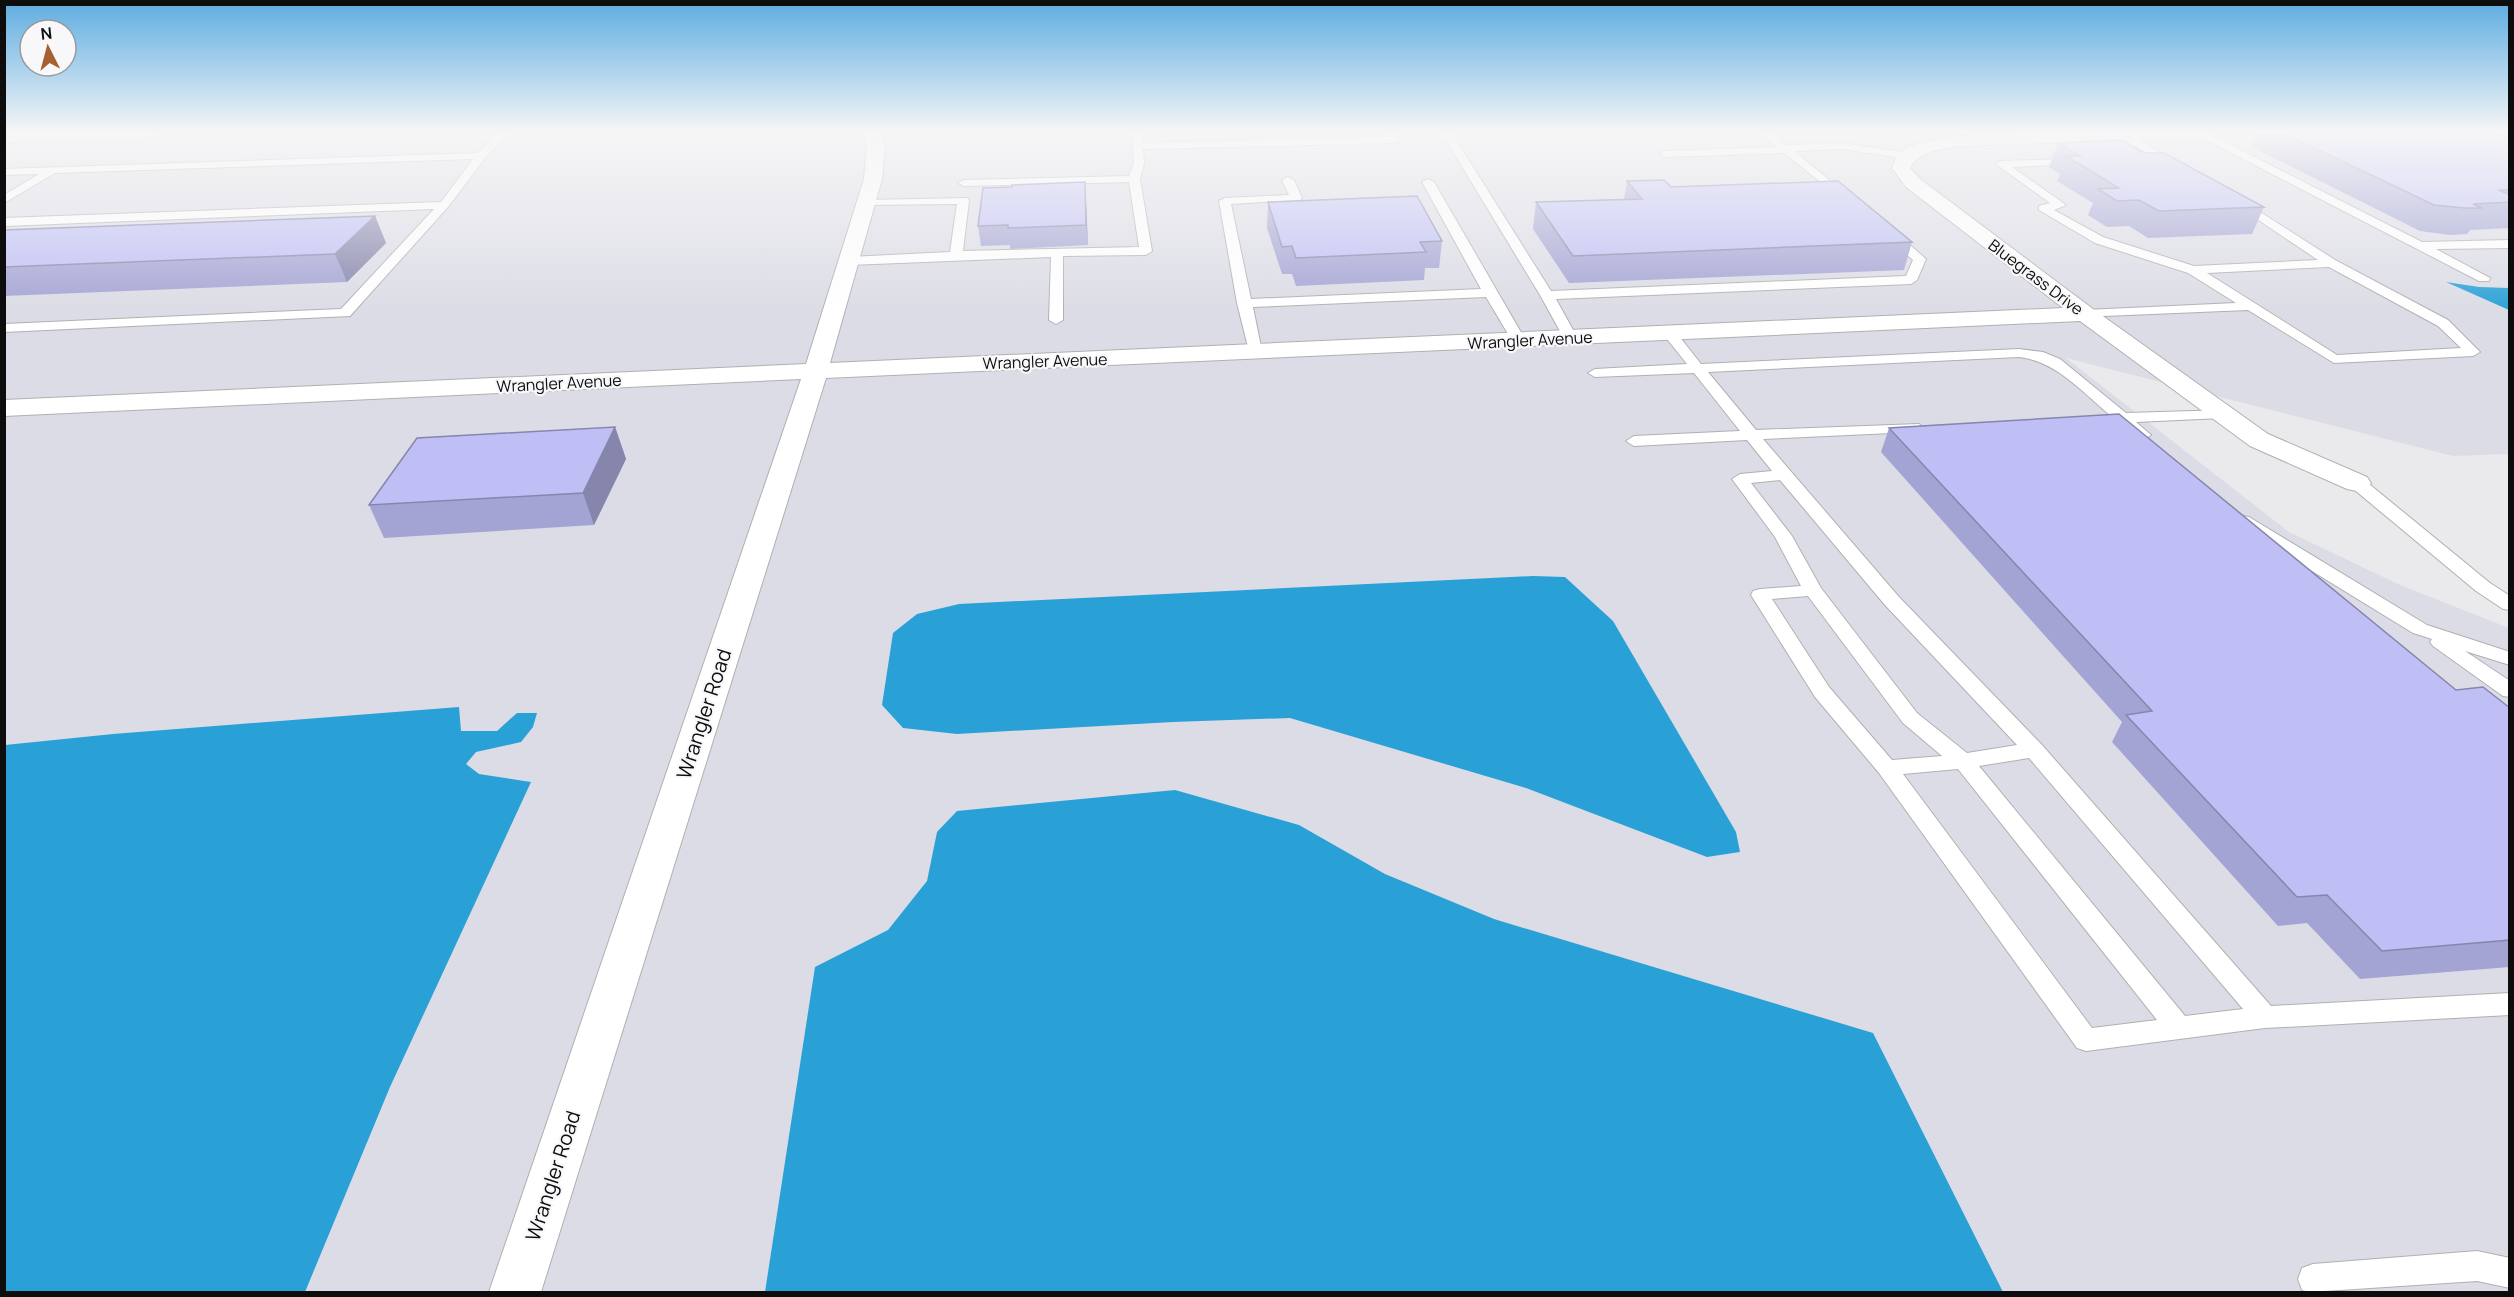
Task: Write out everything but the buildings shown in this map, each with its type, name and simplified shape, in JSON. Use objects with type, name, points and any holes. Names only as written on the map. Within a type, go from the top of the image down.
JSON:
[{"type":"street","name":"Wrangler Road","points":[[515,1293],[816,371],[869,193]]},
{"type":"street","name":"Bluegrass Drive","points":[[1925,193],[2085,314],[2259,440],[2356,483]]},
{"type":"street","name":"Wrangler Avenue","points":[[4,408],[2085,314]]},
{"type":"lane","points":[[4,328],[345,313],[453,193]]},
{"type":"lane","points":[[849,261],[956,255],[1146,250],[1136,193]]},
{"type":"lane","points":[[1255,352],[1225,201],[1296,198],[1294,193]]},
{"type":"lane","points":[[1434,193],[1519,341]]},
{"type":"lane","points":[[1483,193],[1546,295],[1570,339]]},
{"type":"lane","points":[[1839,193],[1858,208]]},
{"type":"lane","points":[[2042,193],[2060,205],[2043,208],[2099,240],[2193,270],[2334,359],[2473,352],[2443,323],[2331,263],[2228,196]]},
{"type":"lane","points":[[2315,193],[2484,278]]},
{"type":"lane","points":[[866,203],[963,200],[956,255]]},
{"type":"lane","points":[[4,222],[444,205]]},
{"type":"lane","points":[[1546,295],[1911,280],[1920,259],[1875,223]]},
{"type":"lane","points":[[2420,246],[2510,244]]},
{"type":"lane","points":[[1056,320],[1057,253]]},
{"type":"lane","points":[[2193,270],[2331,263]]},
{"type":"lane","points":[[1244,303],[1490,293]]},
{"type":"lane","points":[[2085,314],[2251,306]]},
{"type":"lane","points":[[1671,334],[1751,435],[1892,601],[2034,750],[2265,1017]]},
{"type":"lane","points":[[1595,373],[2019,353],[2038,355],[2055,362],[2158,449]]},
{"type":"lane","points":[[2099,418],[2222,413]]},
{"type":"lane","points":[[1634,441],[1925,427]]},
{"type":"lane","points":[[1785,475],[1740,478],[1783,536],[1813,590],[1910,718],[1963,761],[2179,1028]]},
{"type":"lane","points":[[2356,483],[2482,587],[2510,605]]},
{"type":"lane","points":[[2230,513],[2420,629],[2510,691]]},
{"type":"lane","points":[[1813,590],[1760,595],[1822,692],[1887,768],[2086,1040],[2265,1017],[2510,1004]]},
{"type":"lane","points":[[2420,629],[2510,659]]},
{"type":"lane","points":[[1887,768],[1963,761],[2034,750]]},
{"type":"lane","points":[[2313,1279],[2477,1266],[2510,1272]]},
{"type":"shaded area","points":[[5,193],[2509,193],[2509,454],[2453,456],[2066,358],[2289,532],[2400,585],[2509,628],[2509,1292],[5,1292]]},
{"type":"water","points":[[2446,282],[2479,287],[2509,288],[2509,310]]},
{"type":"water","points":[[1533,576],[1565,577],[1613,621],[1736,832],[1740,852],[1707,857],[1526,788],[1290,718],[957,734],[903,728],[882,705],[893,633],[917,614],[959,604]]},
{"type":"water","points":[[459,707],[461,731],[497,731],[517,713],[537,713],[533,727],[521,742],[476,752],[466,764],[479,774],[531,782],[390,1087],[305,1292],[5,1292],[5,745],[113,734]]},
{"type":"water","points":[[1175,790],[1299,825],[1385,874],[1494,919],[1873,1033],[2003,1292],[765,1292],[815,967],[888,930],[927,881],[937,832],[957,811]]}]
